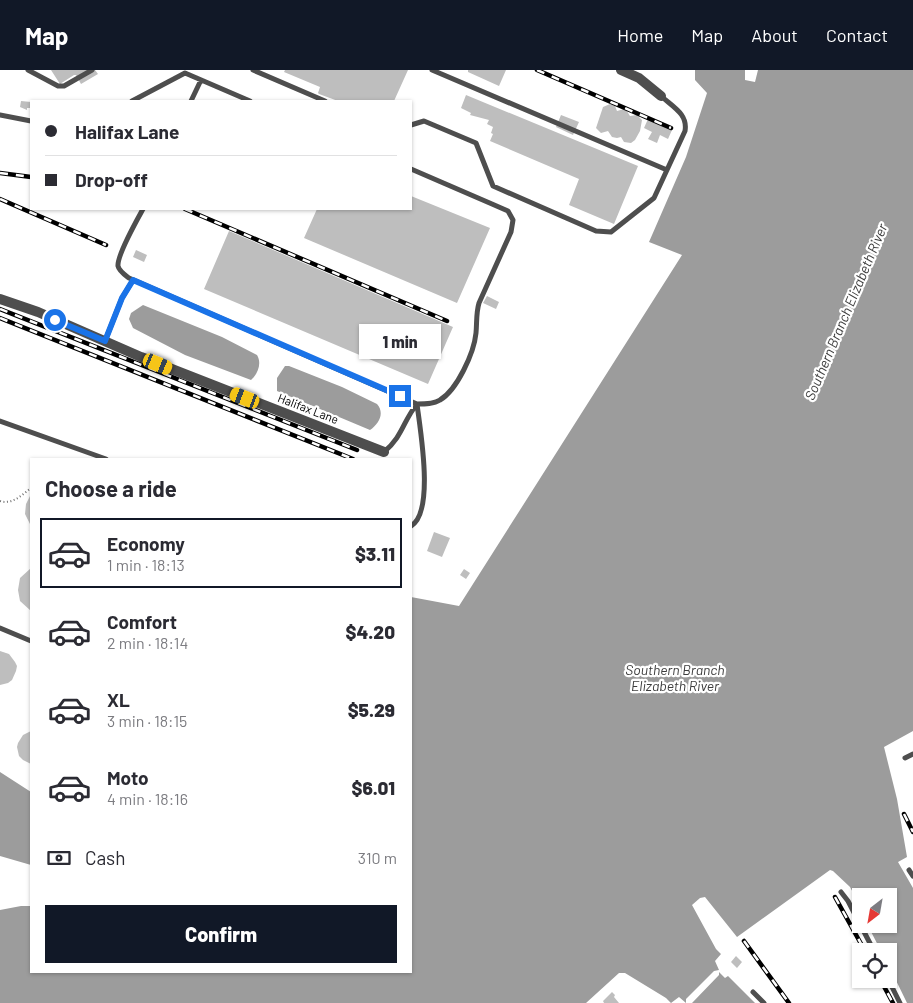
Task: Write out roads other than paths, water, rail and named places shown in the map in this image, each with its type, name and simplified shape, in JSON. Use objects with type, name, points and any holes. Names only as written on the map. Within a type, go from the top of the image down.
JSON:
[{"type":"street","points":[[620,70],[639,78],[661,96]]},
{"type":"street","name":"Halifax Lane","points":[[0,299],[38,312],[140,357],[384,452]]},
{"type":"lane","points":[[28,70],[58,86],[64,86],[92,70]]},
{"type":"lane","points":[[253,70],[323,100]]},
{"type":"lane","points":[[432,70],[668,170]]},
{"type":"lane","points":[[134,100],[185,73],[248,100]]},
{"type":"lane","points":[[192,100],[200,80]]},
{"type":"lane","points":[[412,125],[424,121],[476,143],[493,186],[596,232],[611,232],[654,198],[685,131],[686,122],[683,116],[661,96]]},
{"type":"lane","points":[[0,115],[30,121]]},
{"type":"lane","points":[[142,210],[130,234],[118,266],[121,272],[133,280],[418,404],[432,403],[440,401],[451,391],[459,379],[476,335],[476,314],[479,302],[510,232],[513,220],[508,212],[492,204],[412,170]]},
{"type":"lane","points":[[105,341],[122,298],[133,280]]},
{"type":"lane","points":[[384,452],[395,443],[410,413],[418,404]]},
{"type":"lane","points":[[412,526],[415,524],[424,503],[424,464],[418,404]]},
{"type":"lane","points":[[0,421],[103,458]]},
{"type":"lane","points":[[0,628],[30,641]]},
{"type":"lane","points":[[906,758],[913,754]]},
{"type":"lane","points":[[909,870],[913,876]]},
{"type":"lane","points":[[841,892],[848,901],[870,943]]},
{"type":"lane","points":[[892,988],[900,1003]]},
{"type":"lane","points":[[753,992],[764,1003]]},
{"type":"water","name":"Southern Branch Elizabeth River","points":[[695,70],[745,70],[745,80],[755,82],[758,70],[913,70],[913,731],[884,747],[897,799],[907,857],[898,862],[913,888],[913,1003],[907,1003],[897,982],[897,943],[877,943],[872,933],[898,932],[898,888],[852,888],[852,891],[830,870],[737,937],[705,897],[700,898],[692,905],[716,949],[721,954],[715,961],[719,970],[714,971],[686,999],[686,1003],[679,997],[671,1003],[625,973],[619,973],[586,1003],[0,1003],[0,910],[21,906],[30,906],[30,973],[412,973],[412,597],[459,606],[682,255],[649,242],[686,157],[707,93],[695,80]]},
{"type":"water","points":[[143,305],[222,337],[257,355],[259,365],[256,375],[251,380],[185,355],[133,328],[129,319],[131,313]]},
{"type":"water","points":[[285,366],[342,387],[377,404],[381,411],[378,422],[370,430],[277,391],[277,378]]},
{"type":"water","points":[[0,772],[30,791],[30,865],[0,856]]},
{"type":"water","points":[[719,972],[725,978],[728,976],[755,1003],[692,1003],[719,975]]},
{"type":"railway","points":[[537,70],[671,128]]},
{"type":"railway","points":[[0,173],[30,177]]},
{"type":"railway","points":[[0,199],[106,245]]},
{"type":"railway","points":[[187,210],[447,321]]},
{"type":"railway","points":[[0,309],[357,450]]},
{"type":"railway","points":[[0,318],[350,458]]},
{"type":"railway","points":[[904,814],[913,832]]},
{"type":"railway","points":[[835,897],[861,943]]},
{"type":"railway","points":[[744,941],[789,1003]]},
{"type":"railway","points":[[885,988],[893,1003]]}]
